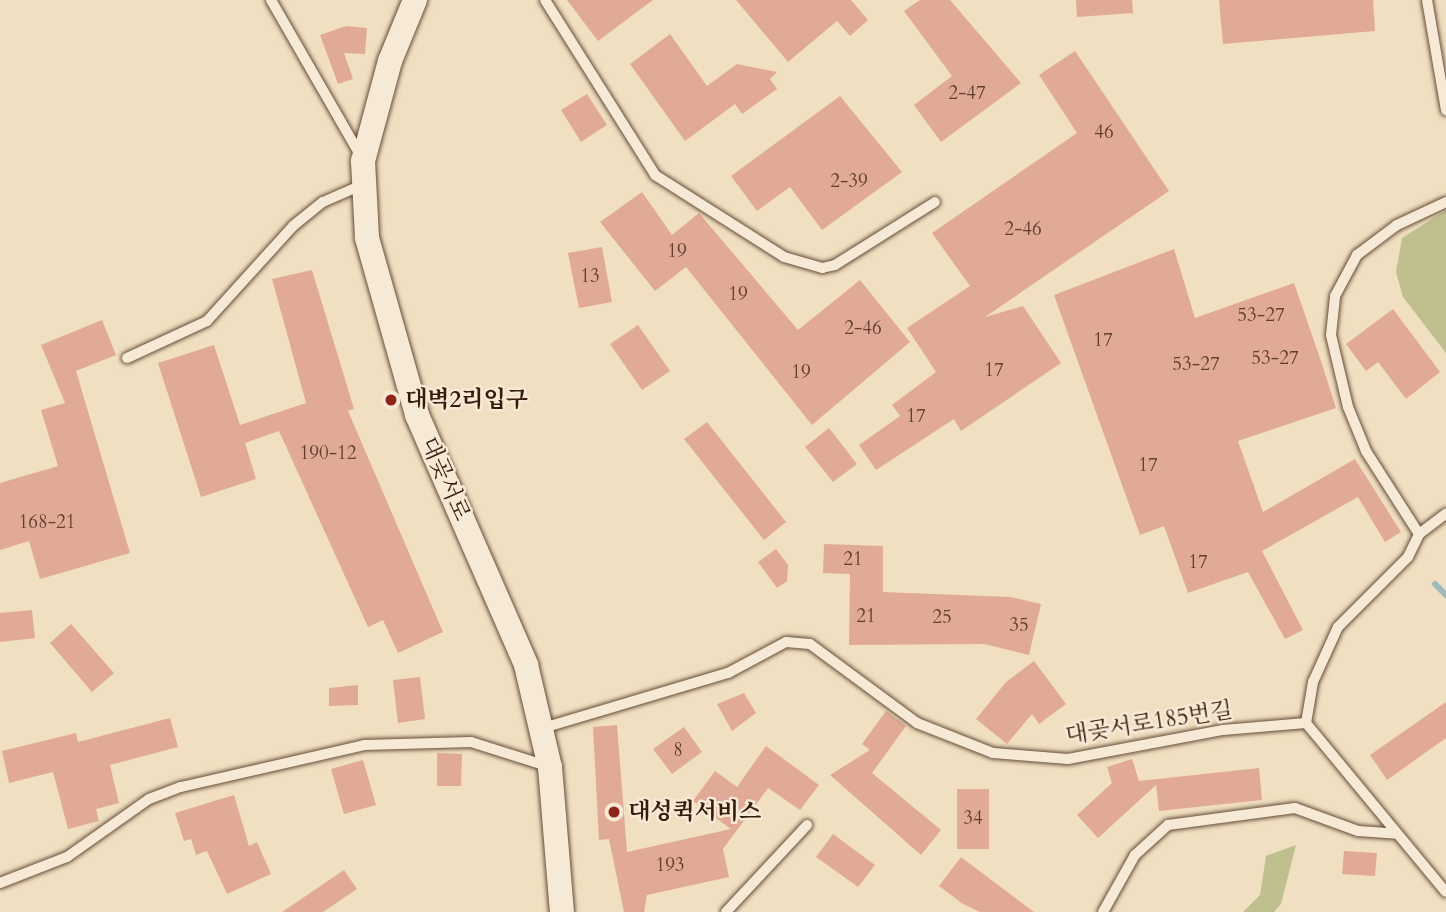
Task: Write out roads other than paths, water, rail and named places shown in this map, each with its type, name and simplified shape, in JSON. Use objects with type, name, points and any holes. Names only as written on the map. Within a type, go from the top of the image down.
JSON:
[{"type":"street","name":"대곶서로","points":[[415,0],[390,61],[362,173],[389,332],[442,476],[508,615],[543,728],[550,767],[562,912]]},
{"type":"lane","points":[[127,358],[207,321],[293,226],[362,173],[271,0]]},
{"type":"lane","points":[[545,0],[655,175],[785,257],[812,267],[835,265],[935,202]]},
{"type":"lane","points":[[1427,0],[1446,110]]},
{"type":"lane","points":[[1419,534],[1357,433],[1334,355],[1331,313],[1357,255],[1397,225],[1446,202]]},
{"type":"lane","points":[[1445,894],[1306,723],[1313,682],[1338,627],[1408,557],[1419,534],[1446,514]]},
{"type":"lane","name":"대곶서로185번길","points":[[543,728],[716,677],[786,642],[810,644],[917,723],[993,752],[1068,759],[1223,730],[1306,723]]},
{"type":"lane","points":[[0,883],[38,872],[149,799],[181,787],[364,745],[471,742],[550,767]]},
{"type":"lane","points":[[1103,912],[1135,855],[1168,825],[1294,808],[1358,831],[1397,834]]},
{"type":"lane","points":[[726,912],[807,825]]},
{"type":"waterway","points":[[1435,584],[1446,595]]},
{"type":"place","name":"대벽2리입구","points":[[391,400]]},
{"type":"place","name":"대성퀵서비스","points":[[614,812]]}]
